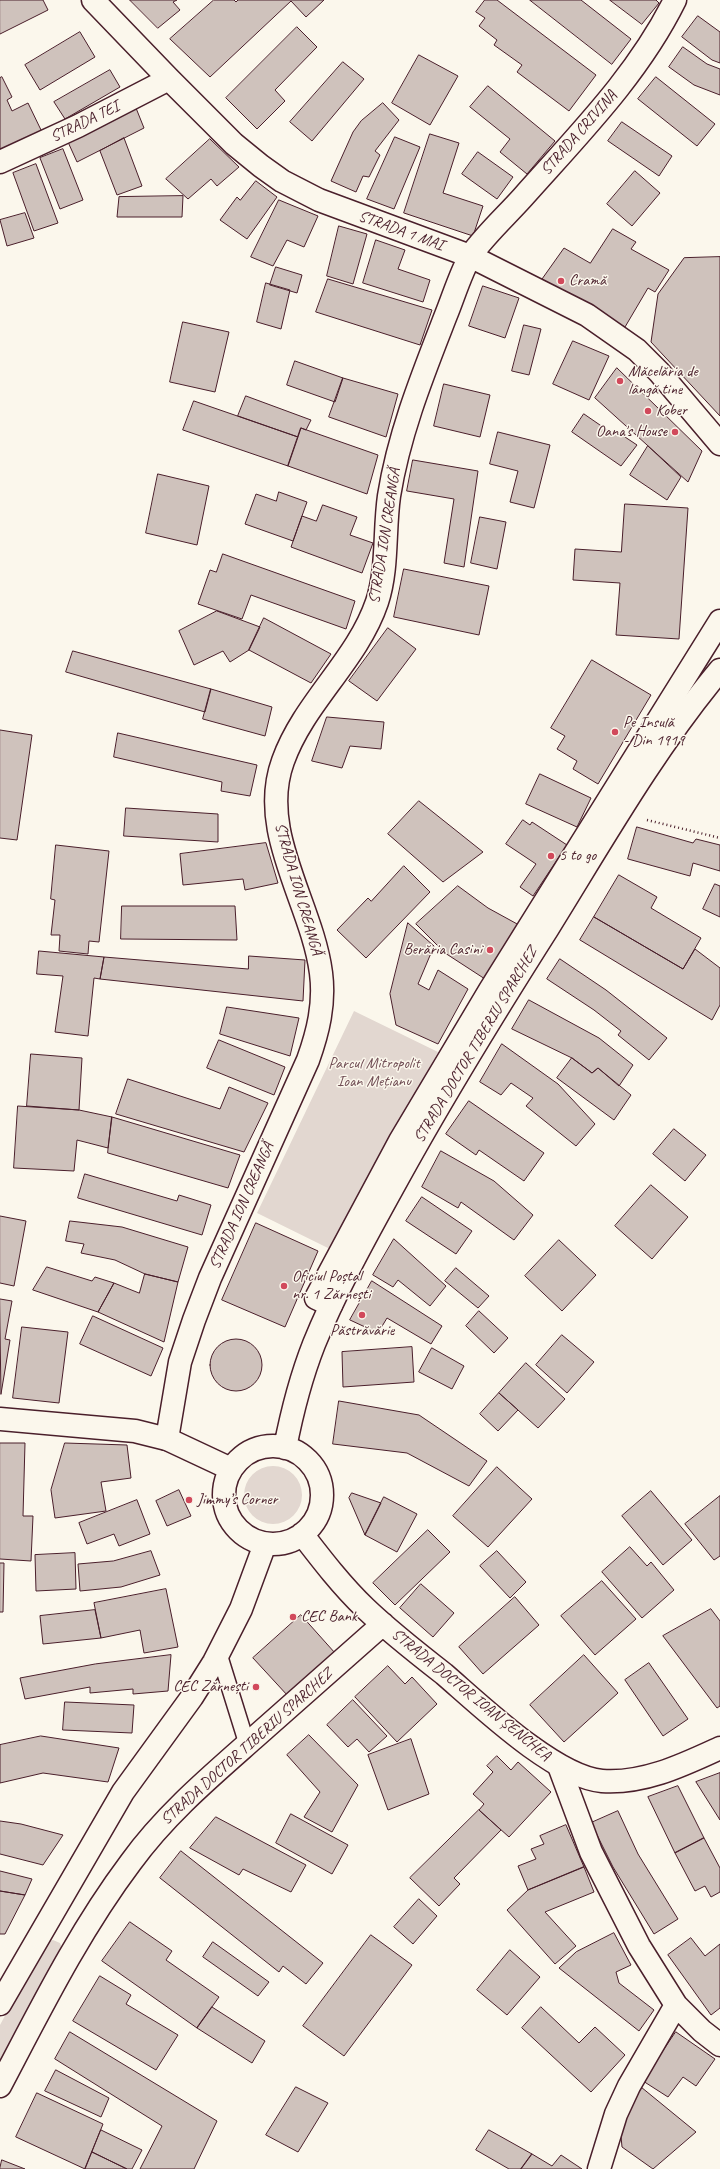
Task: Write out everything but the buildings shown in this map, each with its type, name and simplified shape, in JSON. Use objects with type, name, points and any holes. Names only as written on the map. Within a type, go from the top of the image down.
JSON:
[{"type":"street","name":"STRADA 1 MAI","points":[[93,0],[234,144],[282,181],[319,200],[470,256],[546,293],[615,333],[637,350],[659,372],[720,444]]},
{"type":"street","name":"STRADA CRIVINA","points":[[470,256],[616,90],[659,31],[675,0]]},
{"type":"street","name":"STRADA TEI","points":[[0,162],[78,126],[169,79]]},
{"type":"street","name":"STRADA ION CREANGĂ","points":[[167,1439],[180,1362],[194,1320],[213,1271],[308,1060],[318,1032],[322,1002],[322,974],[316,948],[283,844],[275,811],[276,788],[281,767],[298,731],[356,645],[369,622],[378,599],[383,567],[389,497],[398,451],[414,399],[470,256]]},
{"type":"street","points":[[331,1305],[316,1298],[400,1141],[490,990],[720,621]]},
{"type":"street","points":[[696,660],[718,672]]},
{"type":"street","name":"STRADA DOCTOR TIBERIU SPARCHEZ","points":[[285,1448],[298,1393],[314,1344],[331,1305],[413,1150],[495,1012],[620,813],[654,761],[718,672]]},
{"type":"street","points":[[0,1419],[135,1431],[167,1439],[231,1469]]},
{"type":"street","points":[[270,1446],[285,1448],[302,1456],[314,1469],[321,1487],[321,1505],[314,1522],[302,1534],[288,1541],[265,1544],[240,1532],[230,1519],[224,1503],[225,1486],[231,1469],[241,1458],[254,1450],[270,1446]]},
{"type":"street","name":"STRADA DOCTOR IOAN ȘENCHEA","points":[[302,1534],[347,1589],[384,1624],[500,1722],[558,1766],[579,1776],[602,1781],[628,1780],[660,1774],[720,1748]]},
{"type":"street","points":[[0,2004],[123,1792],[192,1697],[219,1654],[241,1609],[265,1544]]},
{"type":"street","name":"STRADA DOCTOR TIBERIU SPARCHEZ","points":[[0,2086],[69,1958],[131,1861],[161,1825],[203,1783],[384,1624]]},
{"type":"street","points":[[558,1766],[579,1822],[606,1883],[639,1946],[676,2005],[702,2031],[720,2045]]},
{"type":"street","points":[[599,2169],[616,2114],[628,2086],[676,2005]]},
{"type":"lane","points":[[219,1654],[247,1744]]},
{"type":"path","points":[[620,813],[720,838]]},
{"type":"green space","name":"Parcul Mitropolit Ioan Mețianu","points":[[354,1011],[438,1052],[330,1249],[257,1213]]},
{"type":"green space","points":[[273,1466],[284,1468],[294,1474],[300,1484],[302,1495],[300,1506],[294,1516],[284,1522],[273,1524],[262,1522],[252,1516],[246,1506],[244,1495],[246,1484],[252,1474],[262,1468]]},
{"type":"green space","points":[[53,1940],[60,1943],[64,1953],[0,2067],[0,2025],[44,1943]]},
{"type":"place","name":"Cramă","points":[[561,281]]},
{"type":"place","name":"Măcelăria de lângă tine","points":[[620,381]]},
{"type":"place","name":"Kober","points":[[648,411]]},
{"type":"place","name":"Oana's House","points":[[675,432]]},
{"type":"place","name":"Pe Insulă - Din 1919","points":[[615,732]]},
{"type":"place","name":"5 to go","points":[[551,856]]},
{"type":"place","name":"Berăria Casini","points":[[490,950]]},
{"type":"place","name":"Oficiul Poștal nr. 1 Zărnești","points":[[284,1286]]},
{"type":"place","name":"Păstrăvărie","points":[[362,1315]]},
{"type":"place","name":"Jimmy’s Corner","points":[[189,1500]]},
{"type":"place","name":"CEC Bank","points":[[293,1617]]},
{"type":"place","name":"CEC Zărnești","points":[[256,1687]]}]
